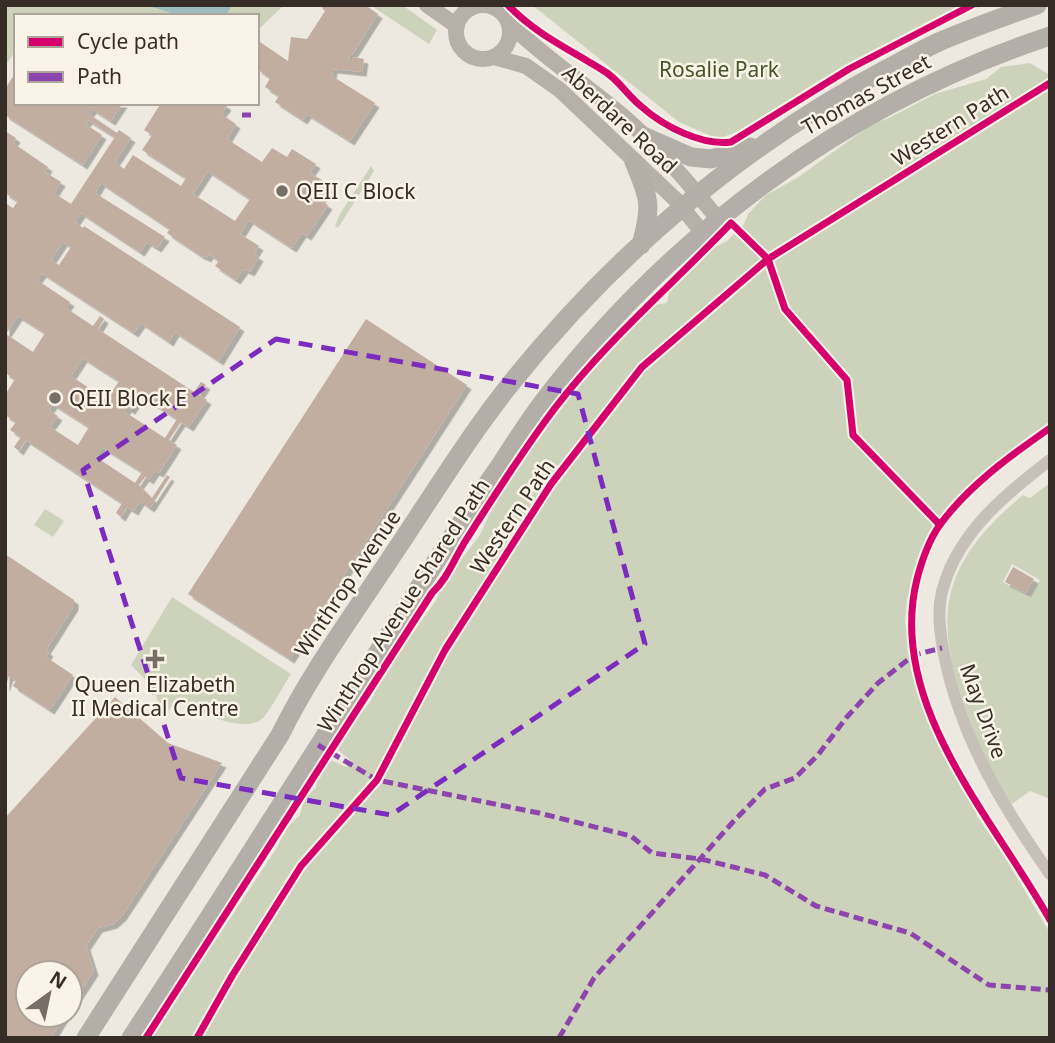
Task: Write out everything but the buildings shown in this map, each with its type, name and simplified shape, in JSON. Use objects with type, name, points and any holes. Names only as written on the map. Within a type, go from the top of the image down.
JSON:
[{"type":"main road","points":[[427,5],[457,26]]},
{"type":"main road","name":"Thomas Street","points":[[698,195],[768,141],[859,84],[939,42],[1037,5]]},
{"type":"main road","points":[[475,6],[492,7],[508,22],[509,39],[501,53],[494,57],[479,58],[464,50],[457,37],[457,26],[464,13],[475,6]]},
{"type":"main road","name":"Aberdare Road","points":[[508,22],[536,50],[611,106],[643,136],[718,219]]},
{"type":"main road","name":"Thomas Street","points":[[718,219],[790,164],[877,110],[952,72],[1050,36]]},
{"type":"main road","name":"Aberdare Road","points":[[494,57],[526,66],[582,109],[683,208],[703,233]]},
{"type":"main road","points":[[643,136],[691,157],[711,159],[768,141]]},
{"type":"main road","points":[[634,162],[649,204],[641,246]]},
{"type":"main road","name":"Winthrop Avenue","points":[[86,1038],[367,591],[488,414],[557,328],[601,283],[698,195]]},
{"type":"main road","points":[[131,1038],[464,518],[545,400],[596,339],[718,219]]},
{"type":"street","name":"May Drive","points":[[1050,460],[983,518],[963,544],[943,585],[939,625],[952,692],[974,749],[999,797],[1050,874]]},
{"type":"highlighted area","points":[[276,339],[578,394],[645,644],[391,815],[181,778],[83,470]]},
{"type":"green space","points":[[5,5],[284,5],[259,29],[259,14],[14,14],[14,53],[5,66]]},
{"type":"green space","points":[[370,5],[402,5],[437,30],[429,44]]},
{"type":"green space","name":"Rosalie Park","points":[[532,5],[986,5],[929,25],[813,84],[754,125],[718,139],[679,122]]},
{"type":"green space","points":[[1030,63],[1050,75],[1050,424],[979,476],[940,519],[922,549],[907,600],[905,622],[912,663],[938,742],[972,801],[977,816],[1050,933],[1050,1038],[151,1038],[276,849],[288,826],[300,815],[304,798],[316,788],[317,781],[331,760],[346,767],[351,761],[338,750],[371,701],[382,676],[435,602],[447,578],[480,535],[494,504],[526,451],[587,372],[647,306],[667,303],[671,281],[695,268],[709,250],[727,241],[766,195],[797,178],[871,125],[935,94],[986,79],[1001,67]]},
{"type":"green space","points":[[371,166],[374,171],[338,228],[335,226],[340,214]]},
{"type":"green space","points":[[1050,483],[1050,799],[1030,791],[1012,804],[993,776],[971,723],[958,687],[950,654],[947,625],[950,598],[958,572],[973,547],[994,521],[1023,495],[1030,498]],"holes":[[[1012,564],[1040,580],[1030,598],[1003,582]]]},
{"type":"green space","points":[[45,509],[64,521],[53,537],[34,525]]},
{"type":"green space","points":[[172,597],[291,674],[264,717],[256,722],[233,723],[175,701],[167,713],[159,706],[154,688],[131,665]]},
{"type":"water","points":[[146,5],[232,5],[227,14],[175,14]]},
{"type":"marked path","points":[[242,115],[251,115]]},
{"type":"marked path","points":[[559,1038],[594,978],[765,789],[795,778],[818,755],[846,718],[878,683],[914,655],[942,648]]},
{"type":"marked path","points":[[318,745],[377,780],[539,813],[631,836],[652,853],[701,859],[765,875],[816,906],[910,933],[989,985],[1050,990]]},
{"type":"cycle path","points":[[508,5],[543,34],[607,73],[637,103],[661,121],[696,138],[720,142],[731,142],[849,69],[972,5]]},
{"type":"cycle path","name":"Western Path","points":[[197,1038],[232,976],[301,866],[377,780],[445,650],[551,484],[642,367],[768,259],[1050,83]]},
{"type":"cycle path","name":"Western Path","points":[[146,1038],[543,424],[596,359],[731,223],[768,259],[785,309],[847,380],[853,435],[940,525]]},
{"type":"cycle path","points":[[1050,428],[976,485],[939,526],[923,558],[917,579],[912,625],[917,671],[931,715],[951,758],[1050,920]]},
{"type":"place","name":"QEII C Block","points":[[282,191]]},
{"type":"place","name":"QEII Block E","points":[[55,398]]},
{"type":"place","name":"Queen Elizabeth II Medical Centre","points":[[155,659]]}]
